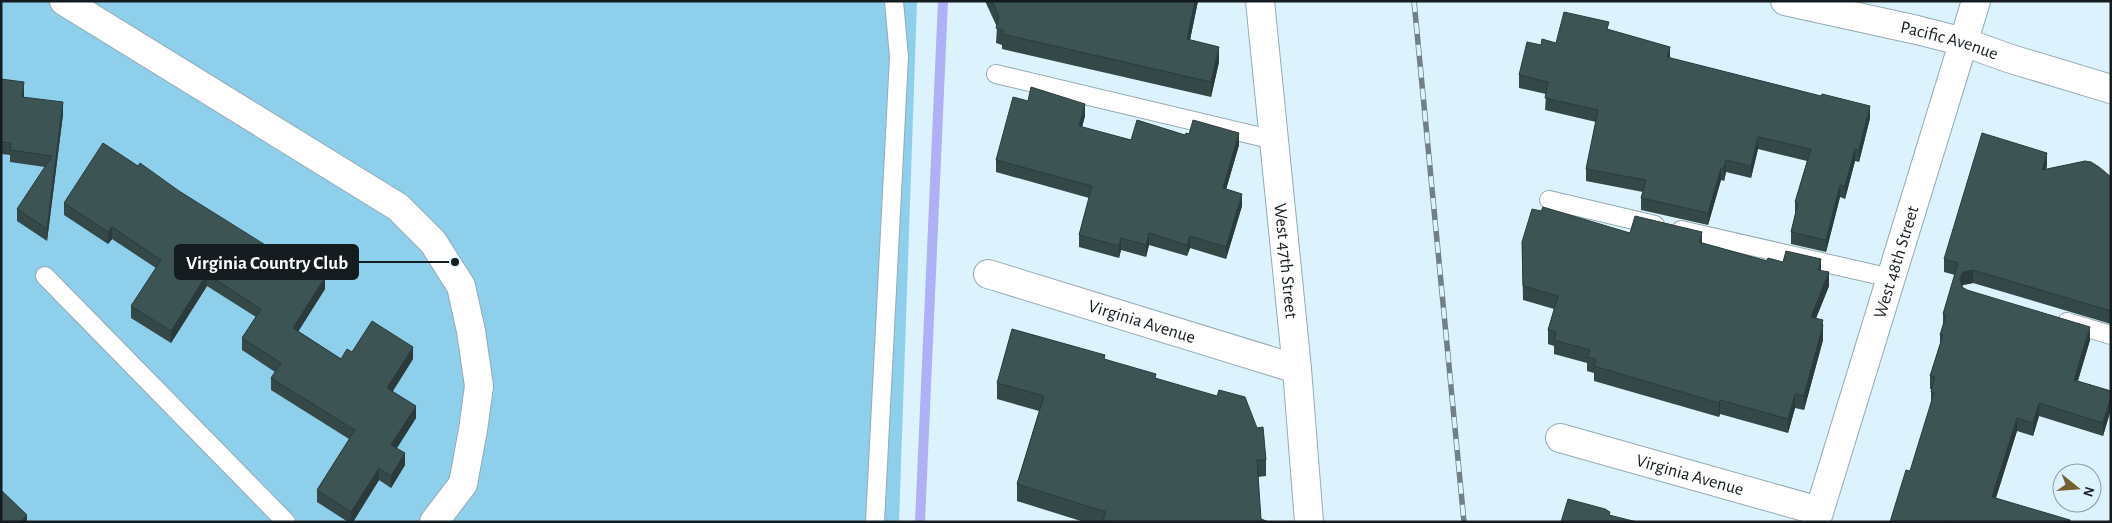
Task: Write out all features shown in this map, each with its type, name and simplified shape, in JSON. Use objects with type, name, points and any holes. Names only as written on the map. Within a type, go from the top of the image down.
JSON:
[{"type":"street","points":[[64,1],[398,207],[434,242],[461,286],[471,331],[479,386],[463,484],[434,522]]},
{"type":"street","name":"West 47th Street","points":[[1260,1],[1297,369],[1310,522]]},
{"type":"street","name":"Pacific Avenue","points":[[1784,1],[1964,42],[2008,58],[2111,90]]},
{"type":"street","name":"West 48th Street","points":[[1817,516],[1976,1]]},
{"type":"street","name":"Virginia Avenue","points":[[988,274],[1297,369]]},
{"type":"street","name":"Virginia Avenue","points":[[1560,438],[1817,516]]},
{"type":"lane","points":[[875,522],[899,57],[894,1]]},
{"type":"lane","points":[[996,74],[1274,140]]},
{"type":"lane","points":[[1549,200],[1891,278]]},
{"type":"lane","points":[[45,276],[286,522]]},
{"type":"lane","points":[[2055,318],[2111,335]]},
{"type":"shaded area","points":[[1,1],[917,1],[899,522],[1,522]]},
{"type":"building","points":[[992,1],[1195,1],[1187,39],[1219,47],[1211,82],[1002,34],[1003,30],[996,28],[999,17]]},
{"type":"building","points":[[1564,12],[1609,22],[1607,29],[1670,47],[1667,57],[1821,96],[1822,94],[1870,106],[1859,150],[1855,149],[1845,186],[1840,185],[1826,240],[1791,232],[1798,203],[1795,202],[1811,149],[1758,137],[1751,166],[1726,160],[1724,168],[1721,168],[1708,213],[1641,198],[1646,180],[1586,169],[1598,110],[1545,98],[1548,82],[1519,75],[1527,42],[1541,45],[1542,39],[1556,43]]},
{"type":"building","points":[[1,79],[24,82],[22,97],[63,102],[47,229],[17,209],[52,156],[10,150],[11,143],[1,142]]},
{"type":"building","points":[[1031,87],[1085,104],[1079,126],[1131,140],[1137,120],[1185,135],[1186,133],[1189,134],[1193,120],[1239,133],[1223,188],[1242,194],[1226,247],[1190,236],[1187,245],[1149,233],[1146,245],[1121,238],[1119,246],[1079,235],[1092,186],[996,160],[1013,97],[1028,101]]},
{"type":"building","points":[[1982,133],[2047,153],[2042,170],[2085,161],[2091,162],[2111,177],[2111,311],[1973,270],[1963,272],[1960,278],[1962,287],[1967,290],[2090,327],[2074,380],[2111,391],[2111,396],[2103,423],[2039,403],[2033,423],[2017,418],[1992,497],[2070,520],[2070,522],[1890,522],[1906,470],[1910,471],[1934,393],[1931,392],[1935,377],[1930,376],[1943,335],[1940,335],[1946,315],[1943,314],[1958,263],[1944,259]]},
{"type":"building","points":[[103,143],[138,166],[140,163],[179,191],[291,261],[293,257],[325,277],[293,328],[341,359],[347,349],[352,352],[372,321],[413,347],[387,388],[416,406],[391,445],[405,453],[391,476],[379,468],[351,512],[317,490],[355,430],[271,378],[281,363],[242,338],[261,309],[207,274],[171,331],[131,306],[161,260],[112,227],[108,232],[64,203]]},
{"type":"building","points":[[1543,207],[1630,233],[1635,216],[1702,232],[1699,242],[1767,261],[1768,258],[1783,262],[1786,251],[1821,259],[1818,270],[1829,272],[1811,317],[1823,320],[1821,325],[1823,325],[1804,396],[1795,394],[1788,419],[1720,400],[1719,403],[1594,366],[1596,359],[1587,357],[1590,350],[1554,340],[1556,332],[1548,330],[1558,296],[1523,286],[1522,242],[1532,209],[1541,211]]},
{"type":"building","points":[[1012,329],[1105,355],[1104,359],[1156,374],[1155,378],[1217,396],[1219,390],[1245,397],[1257,428],[1263,427],[1266,460],[1257,460],[1261,519],[1269,522],[1110,522],[1103,520],[1106,512],[1017,484],[1044,396],[997,383]]},
{"type":"building","points":[[1,490],[27,515],[20,522],[1,522]]},
{"type":"building","points":[[1568,499],[1605,509],[1610,512],[1609,515],[1637,522],[1561,522]]},
{"type":"waterway","points":[[920,522],[943,1]]},
{"type":"railway","points":[[1414,1],[1464,522]]},
{"type":"place","name":"Virginia Country Club","points":[[455,262]]}]
